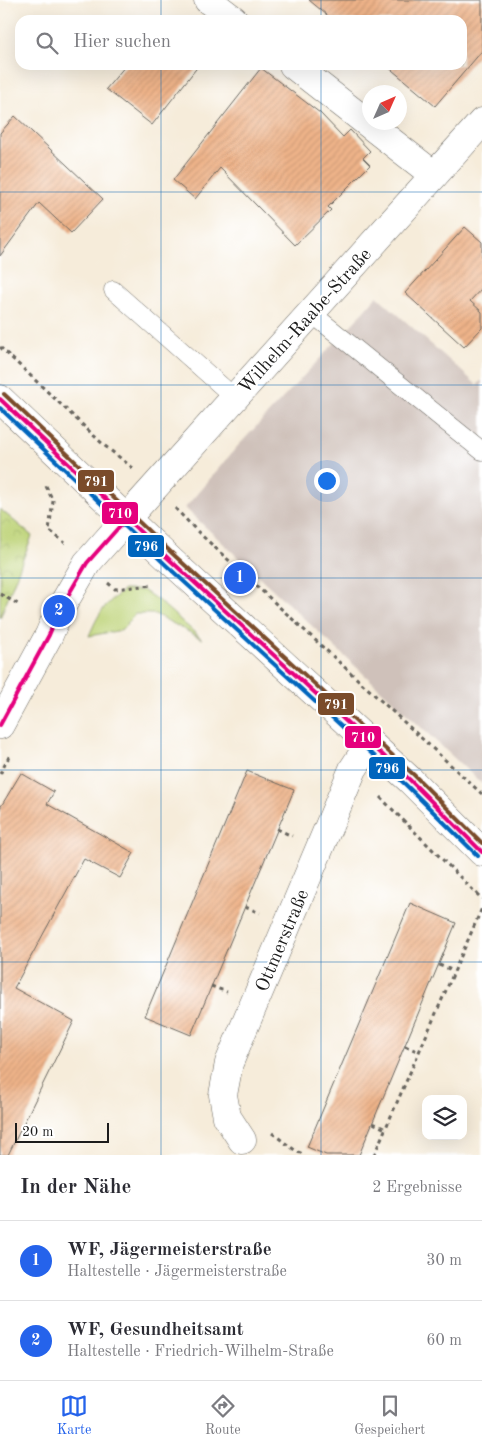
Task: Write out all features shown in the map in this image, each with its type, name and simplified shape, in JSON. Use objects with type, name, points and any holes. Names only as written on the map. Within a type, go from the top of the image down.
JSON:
[{"type":"street","points":[[208,0],[228,15]]},
{"type":"street","points":[[299,70],[434,175]]},
{"type":"street","name":"Wilhelm-Raabe-Straße","points":[[0,725],[60,611],[88,563],[310,312],[482,122]]},
{"type":"street","points":[[0,399],[126,519],[370,743],[482,852]]},
{"type":"street","name":"Ottmerstraße","points":[[242,1140],[227,1117],[223,1095],[229,1063],[353,769],[370,743]]},
{"type":"lane","points":[[112,290],[235,398]]},
{"type":"lane","points":[[310,312],[482,451]]},
{"type":"path","points":[[0,347],[105,446]]},
{"type":"path","points":[[49,530],[53,501]]},
{"type":"path","points":[[197,531],[482,794]]},
{"type":"path","points":[[88,563],[115,589],[151,584],[158,591]]},
{"type":"path","points":[[0,594],[18,604]]},
{"type":"path","points":[[353,769],[482,899]]},
{"type":"path","points":[[374,1155],[482,908]]},
{"type":"path","points":[[439,965],[454,972]]},
{"type":"path","points":[[405,1046],[419,1052]]},
{"type":"path","points":[[373,1123],[386,1129]]},
{"type":"shaded area","points":[[377,296],[477,385],[482,380],[482,784],[185,508],[236,448]]},
{"type":"green space","points":[[0,509],[32,536],[0,618]]},
{"type":"green space","points":[[124,590],[143,590],[159,601],[202,639],[155,614],[135,614],[122,630],[89,636],[103,610]]},
{"type":"building","points":[[309,0],[482,0],[482,51],[467,69],[467,15],[327,15]]},
{"type":"building","points":[[122,70],[195,70],[152,125],[106,89]]},
{"type":"building","points":[[259,70],[264,70],[320,113],[343,137],[350,130],[370,151],[363,158],[370,165],[328,207],[331,210],[295,245],[220,168],[195,199],[173,180]]},
{"type":"building","points":[[392,70],[466,70],[435,106]]},
{"type":"building","points":[[15,116],[103,199],[71,233],[39,203],[0,256],[0,133]]},
{"type":"building","points":[[465,227],[482,242],[482,288],[470,301],[482,312],[482,328],[464,347],[405,293]]},
{"type":"building","points":[[247,771],[294,790],[191,1035],[145,1016]]},
{"type":"building","points":[[21,773],[54,792],[47,804],[134,853],[120,878],[84,859],[14,988],[74,1021],[8,1155],[0,1155],[0,808]]},
{"type":"building","points":[[410,903],[456,923],[359,1155],[326,1155],[307,1147]]},
{"type":"transit line","name":"791","points":[[4,394],[175,556],[414,775],[482,843]]},
{"type":"transit line","name":"710","points":[[0,399],[171,561],[410,780],[482,852]]},
{"type":"transit line","name":"796","points":[[0,408],[167,566],[406,785],[478,856]]},
{"type":"transit line","name":"710","points":[[0,725],[49,635],[59,611],[87,563],[126,519]]},
{"type":"place","name":"WF, Jägermeisterstraße","points":[[240,578]]},
{"type":"place","name":"WF, Gesundheitsamt","points":[[59,611]]}]
